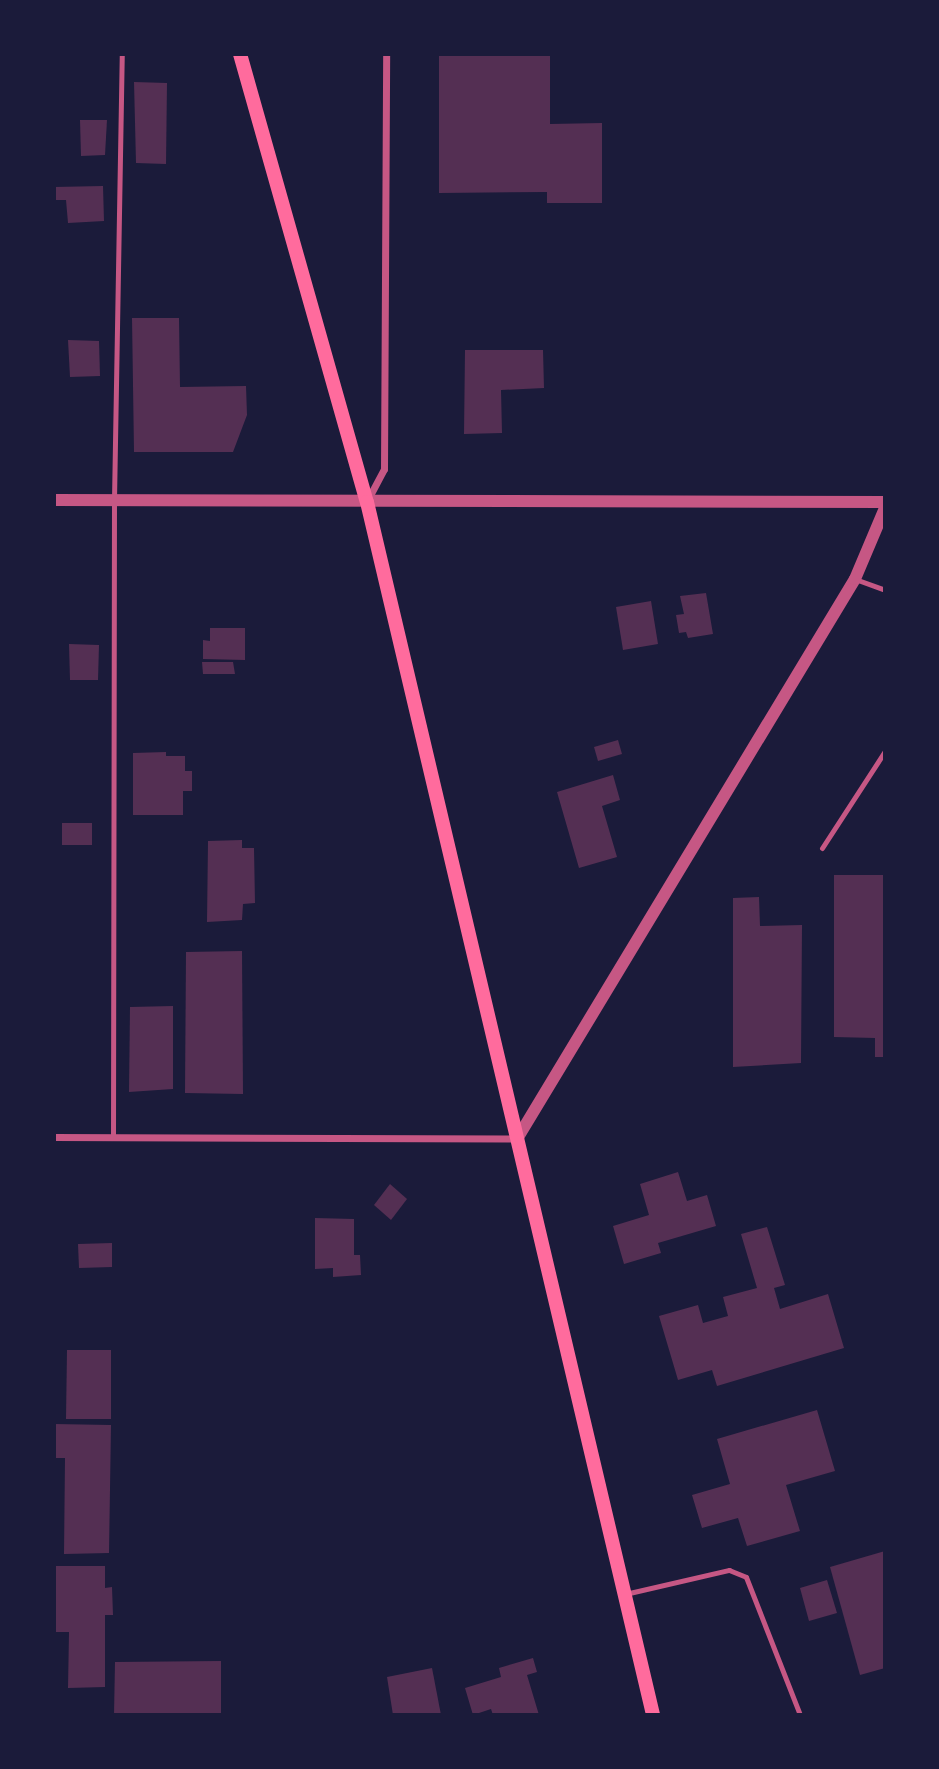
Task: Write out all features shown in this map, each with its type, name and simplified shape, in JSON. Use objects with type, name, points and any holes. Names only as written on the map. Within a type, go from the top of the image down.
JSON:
[{"type":"main road","points":[[240,54],[367,502],[653,1715]]},
{"type":"street","points":[[367,502],[384,469],[386,54]]},
{"type":"street","points":[[54,500],[885,502]]},
{"type":"street","points":[[54,1137],[517,1139],[855,579],[885,508]]},
{"type":"lane","points":[[113,1137],[114,500],[122,54]]},
{"type":"lane","points":[[855,579],[885,590]]},
{"type":"lane","points":[[822,848],[885,751]]},
{"type":"lane","points":[[625,1594],[729,1570],[746,1577],[800,1715]]},
{"type":"building","points":[[439,54],[550,54],[550,124],[602,123],[602,203],[547,203],[547,192],[439,193]]},
{"type":"building","points":[[134,82],[167,83],[166,164],[136,163]]},
{"type":"building","points":[[80,120],[107,120],[105,155],[81,156]]},
{"type":"building","points":[[103,186],[104,221],[68,223],[66,200],[54,200],[54,187]]},
{"type":"building","points":[[132,318],[179,318],[180,387],[246,386],[247,415],[233,452],[134,452]]},
{"type":"building","points":[[68,340],[99,341],[100,376],[70,377]]},
{"type":"building","points":[[465,350],[543,350],[544,388],[501,390],[502,433],[464,434]]},
{"type":"building","points":[[706,593],[713,634],[688,638],[686,632],[679,633],[676,615],[684,614],[680,596]]},
{"type":"building","points":[[651,601],[658,644],[623,650],[616,607]]},
{"type":"building","points":[[210,628],[245,628],[245,660],[203,659],[203,640],[210,641]]},
{"type":"building","points":[[69,644],[99,645],[98,680],[70,680]]},
{"type":"building","points":[[202,662],[233,662],[235,674],[203,674]]},
{"type":"building","points":[[618,740],[622,754],[598,761],[594,747]]},
{"type":"building","points":[[166,752],[166,756],[185,756],[185,771],[192,771],[192,791],[183,791],[183,815],[133,815],[133,753]]},
{"type":"building","points":[[613,775],[620,800],[602,806],[617,857],[579,868],[557,792]]},
{"type":"building","points":[[62,823],[92,823],[92,845],[62,845]]},
{"type":"building","points":[[242,840],[242,848],[254,848],[255,903],[243,904],[242,920],[207,922],[208,841]]},
{"type":"building","points":[[834,875],[885,875],[885,1057],[875,1057],[875,1038],[834,1037]]},
{"type":"building","points":[[759,897],[760,926],[802,925],[801,1063],[733,1067],[733,898]]},
{"type":"building","points":[[242,951],[243,1094],[185,1093],[186,952]]},
{"type":"building","points":[[173,1006],[173,1089],[129,1092],[130,1007]]},
{"type":"building","points":[[678,1172],[687,1201],[707,1195],[716,1226],[658,1243],[661,1253],[624,1264],[613,1226],[649,1215],[640,1184]]},
{"type":"building","points":[[390,1184],[407,1199],[391,1220],[374,1205]]},
{"type":"building","points":[[315,1218],[354,1219],[354,1255],[360,1255],[361,1275],[333,1277],[333,1268],[315,1269]]},
{"type":"building","points":[[767,1227],[785,1285],[774,1288],[780,1309],[828,1294],[844,1348],[717,1386],[712,1370],[678,1380],[659,1316],[698,1305],[703,1323],[728,1316],[723,1297],[757,1288],[741,1234]]},
{"type":"building","points":[[112,1243],[112,1267],[79,1268],[78,1244]]},
{"type":"building","points":[[67,1350],[111,1350],[111,1419],[66,1419]]},
{"type":"building","points":[[817,1410],[835,1471],[786,1485],[800,1531],[747,1546],[738,1518],[702,1528],[692,1495],[730,1484],[717,1439]]},
{"type":"building","points":[[54,1424],[111,1425],[109,1553],[64,1554],[65,1458],[54,1458]]},
{"type":"building","points":[[885,1551],[885,1668],[860,1675],[830,1567]]},
{"type":"building","points":[[54,1566],[105,1566],[105,1588],[112,1587],[113,1615],[105,1615],[105,1687],[68,1688],[69,1632],[54,1632]]},
{"type":"building","points":[[827,1580],[837,1613],[809,1621],[800,1588]]},
{"type":"building","points":[[533,1658],[537,1672],[527,1675],[539,1715],[493,1715],[491,1709],[473,1715],[465,1688],[501,1677],[499,1668]]},
{"type":"building","points":[[221,1661],[221,1715],[114,1715],[115,1662]]},
{"type":"building","points":[[432,1668],[441,1715],[393,1715],[387,1677]]}]
